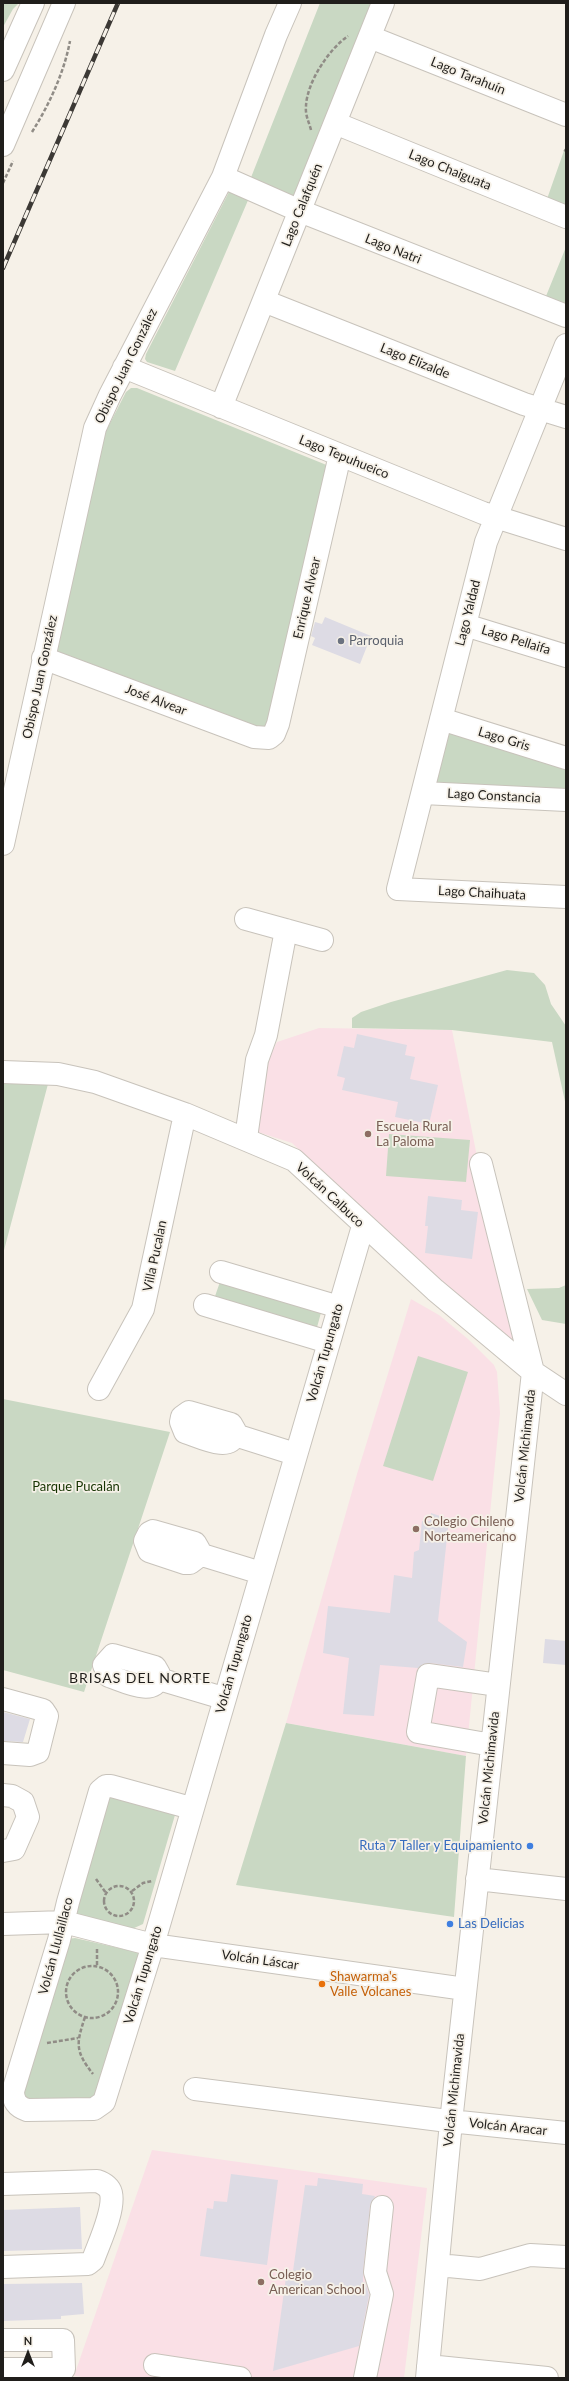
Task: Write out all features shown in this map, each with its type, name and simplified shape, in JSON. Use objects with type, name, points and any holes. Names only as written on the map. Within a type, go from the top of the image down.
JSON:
[{"type":"street","points":[[3,70],[33,3]]},
{"type":"street","name":"Obispo Juan González","points":[[3,844],[43,658],[94,434],[124,367],[223,177],[234,152],[276,35],[290,3]]},
{"type":"street","name":"Lago Calafquén","points":[[221,407],[335,123],[361,35],[383,3]]},
{"type":"street","points":[[3,145],[62,5]]},
{"type":"street","name":"Lago Tarahuín","points":[[361,35],[566,115]]},
{"type":"street","name":"Lago Chaiguata","points":[[335,123],[566,217]]},
{"type":"street","name":"Lago Natri","points":[[223,177],[300,211],[566,316]]},
{"type":"street","name":"Lago Elizalde","points":[[264,301],[540,409],[566,417]]},
{"type":"street","name":"Lago Yaldad","points":[[398,889],[486,542],[566,345]]},
{"type":"street","name":"Lago Tepuhueico","points":[[124,367],[496,518],[566,539]]},
{"type":"street","name":"Enrique Alvear","points":[[269,738],[274,734],[278,724],[340,455]]},
{"type":"street","name":"Lago Pellaifa","points":[[465,625],[566,656]]},
{"type":"street","name":"José Alvear","points":[[43,658],[254,737],[269,738]]},
{"type":"street","name":"Lago Gris","points":[[441,719],[566,758]]},
{"type":"street","name":"Lago Constancia","points":[[423,793],[566,800]]},
{"type":"street","name":"Lago Chaihuata","points":[[398,889],[566,897]]},
{"type":"street","points":[[246,919],[322,940]]},
{"type":"street","points":[[246,1138],[257,1060],[266,1035],[286,930]]},
{"type":"street","name":"Volcán Calbuco","points":[[3,1072],[58,1074],[95,1082],[185,1114],[246,1138],[294,1160],[363,1226],[435,1290],[533,1372],[566,1394]]},
{"type":"street","name":"Villa Pucalan","points":[[99,1389],[143,1309],[185,1114]]},
{"type":"street","name":"Volcán Michimavida","points":[[428,2372],[450,2122],[533,1372],[481,1164]]},
{"type":"street","name":"Volcán Tupungato","points":[[106,2094],[153,1945],[223,1698],[363,1226]]},
{"type":"street","points":[[221,1272],[339,1307]]},
{"type":"street","points":[[205,1305],[328,1342]]},
{"type":"street","points":[[235,1435],[296,1454]]},
{"type":"street","points":[[199,1554],[260,1573]]},
{"type":"street","points":[[492,1745],[418,1732],[428,1675],[498,1686]]},
{"type":"street","points":[[159,1679],[223,1698]]},
{"type":"street","points":[[3,1699],[43,1710],[47,1716],[38,1752],[30,1755],[3,1753]]},
{"type":"street","name":"Volcán Llullaillaco","points":[[106,2094],[94,2109],[27,2110],[21,2108],[15,2103],[12,2091],[26,2047],[60,1922],[68,1902],[102,1788],[111,1786],[191,1808]]},
{"type":"street","points":[[3,1795],[12,1796],[23,1802],[28,1817],[14,1849],[3,1851]]},
{"type":"street","points":[[477,1880],[566,1889]]},
{"type":"street","name":"Volcán Láscar","points":[[3,1924],[60,1922],[153,1945],[465,1989]]},
{"type":"street","name":"Volcán Aracar","points":[[195,2089],[450,2122],[566,2133]]},
{"type":"street","points":[[3,2184],[97,2181],[106,2184],[111,2192],[112,2204],[93,2260],[88,2264],[3,2267]]},
{"type":"street","points":[[365,2378],[382,2294],[375,2272],[382,2207]]},
{"type":"street","points":[[438,2265],[480,2268],[530,2255],[566,2257]]},
{"type":"street","points":[[3,2340],[63,2340],[64,2369],[3,2369]]},
{"type":"street","points":[[155,2365],[240,2378]]},
{"type":"street","points":[[428,2372],[547,2378]]},
{"type":"path","points":[[311,133],[306,106],[315,79],[333,50],[361,35]]},
{"type":"path","points":[[118,1885],[128,1888],[134,1896],[135,1901],[128,1914],[118,1916],[108,1912],[104,1903],[109,1889],[118,1885]]},
{"type":"path","points":[[93,1966],[102,1968],[109,1972],[116,1982],[118,1994],[116,2002],[105,2014],[97,2017],[85,2017],[74,2010],[69,2002],[67,1985],[71,1977],[81,1969],[93,1966]]},
{"type":"path","points":[[85,2017],[78,2038],[79,2056],[106,2094]]},
{"type":"path","points":[[26,2047],[78,2038]]},
{"type":"shaded area","name":"Escuela Rural La Paloma","points":[[319,1028],[452,1030],[484,1192],[520,1348],[385,1233],[292,1143],[236,1125],[277,1042]]},
{"type":"shaded area","name":"Colegio Chileno Norteamericano","points":[[411,1299],[439,1315],[468,1339],[494,1365],[497,1372],[500,1413],[466,1756],[286,1723],[357,1474]]},
{"type":"shaded area","name":"Colegio American School","points":[[152,2150],[427,2188],[404,2378],[90,2378],[74,2376]]},
{"type":"green space","points":[[3,3],[19,3],[13,9],[3,27]]},
{"type":"green space","points":[[320,3],[371,3],[297,195],[286,196],[250,180]]},
{"type":"green space","points":[[566,145],[566,206],[547,199]]},
{"type":"green space","points":[[231,188],[249,198],[175,371],[147,362],[145,359],[146,354]]},
{"type":"green space","points":[[566,247],[566,310],[544,301]]},
{"type":"green space","points":[[131,388],[137,388],[329,466],[266,733],[54,652],[106,431],[126,392]]},
{"type":"green space","points":[[450,726],[566,762],[566,792],[435,786]]},
{"type":"green space","points":[[507,970],[534,973],[545,985],[551,1004],[566,1026],[566,1106],[552,1042],[452,1030],[352,1028],[352,1018],[361,1012],[391,1002]]},
{"type":"green space","points":[[3,1082],[48,1084],[3,1254]]},
{"type":"green space","points":[[389,1134],[470,1140],[466,1182],[386,1176]]},
{"type":"green space","points":[[221,1279],[322,1309],[316,1331],[213,1302]]},
{"type":"green space","points":[[566,1285],[566,1324],[542,1320],[527,1289],[559,1288]]},
{"type":"green space","points":[[418,1356],[468,1372],[433,1481],[383,1466]]},
{"type":"green space","name":"Parque Pucalán","points":[[3,1399],[170,1432],[84,1692],[3,1670]]},
{"type":"green space","points":[[286,1723],[466,1756],[454,1917],[236,1885]]},
{"type":"green space","points":[[109,1795],[174,1812],[175,1815],[143,1924],[132,1929],[77,1915],[74,1909]]},
{"type":"green space","points":[[75,1938],[136,1952],[140,1955],[98,2101],[21,2102],[63,1942],[67,1939]]},
{"type":"building","name":"Parroquia","points":[[325,617],[371,636],[360,664],[312,645],[315,638],[311,636],[315,622],[322,624]]},
{"type":"building","points":[[357,1034],[407,1045],[405,1055],[415,1057],[410,1079],[438,1085],[429,1124],[395,1117],[398,1102],[342,1090],[345,1078],[337,1076],[344,1046],[354,1048]]},
{"type":"building","points":[[428,1196],[462,1200],[461,1210],[478,1212],[472,1259],[425,1253],[428,1226],[425,1226]]},
{"type":"building","points":[[431,1513],[449,1519],[438,1621],[467,1642],[463,1667],[430,1663],[423,1664],[418,1668],[380,1665],[374,1716],[343,1714],[349,1658],[323,1653],[328,1606],[390,1613],[394,1575],[412,1578],[414,1552],[419,1550],[422,1521],[430,1521]]},
{"type":"building","points":[[545,1639],[566,1641],[566,1665],[543,1663]]},
{"type":"building","points":[[3,1712],[30,1719],[23,1742],[3,1741]]},
{"type":"building","points":[[231,2174],[278,2180],[267,2265],[200,2256],[207,2208],[213,2209],[214,2201],[227,2202]]},
{"type":"building","points":[[318,2178],[363,2184],[362,2194],[375,2196],[370,2206],[363,2271],[363,2282],[365,2282],[369,2295],[359,2346],[273,2371],[287,2270],[293,2271],[305,2185],[317,2186]]},
{"type":"building","points":[[80,2207],[82,2249],[3,2251],[3,2210]]},
{"type":"building","points":[[82,2283],[84,2314],[61,2316],[61,2319],[3,2321],[3,2284]]},
{"type":"railway","points":[[3,268],[118,3]]},
{"type":"place","name":"Parroquia","points":[[341,641]]},
{"type":"place","name":"Escuela Rural La Paloma","points":[[368,1134]]},
{"type":"place","name":"Colegio Chileno Norteamericano","points":[[416,1529]]},
{"type":"place","name":"Ruta 7 Taller y Equipamiento","points":[[530,1846]]},
{"type":"place","name":"Las Delicias","points":[[450,1924]]},
{"type":"place","name":"Shawarma's Valle Volcanes","points":[[322,1984]]},
{"type":"place","name":"Colegio American School","points":[[261,2282]]},
{"type":"district","name":"BRISAS DEL NORTE","points":[[140,1678]]}]
